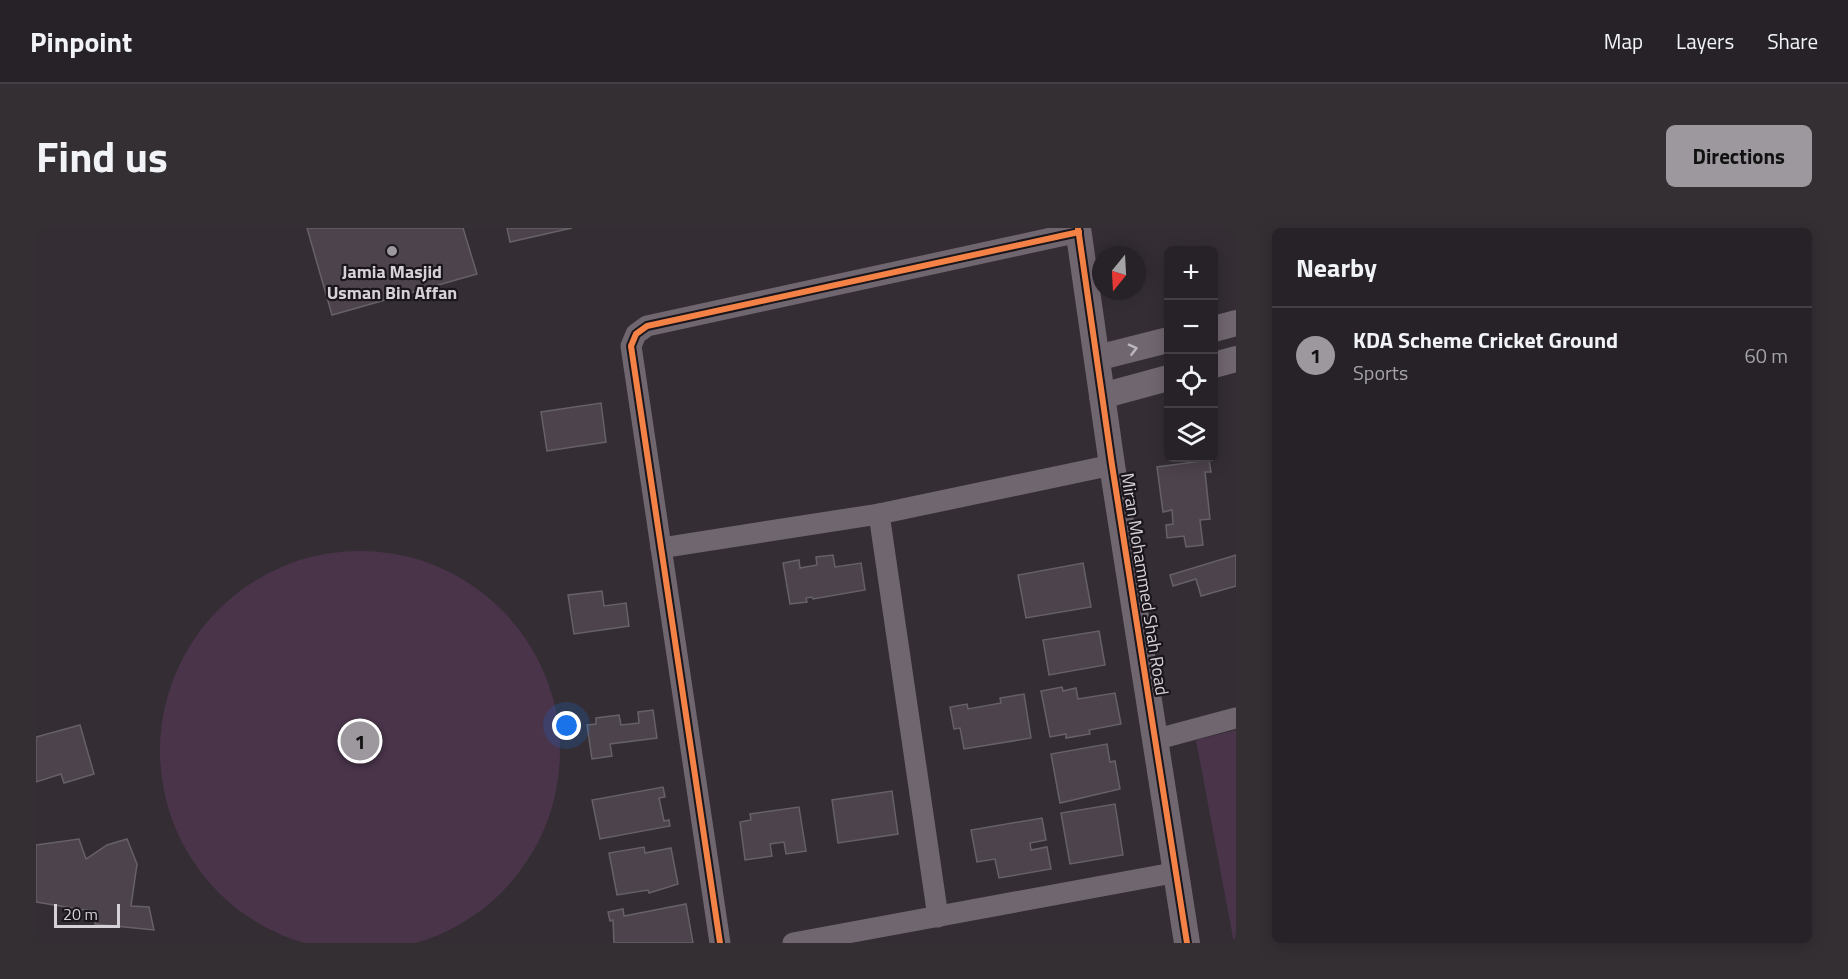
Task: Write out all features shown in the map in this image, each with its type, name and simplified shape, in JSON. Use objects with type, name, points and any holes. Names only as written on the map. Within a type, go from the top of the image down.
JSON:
[{"type":"street","name":"Miran Mohammed Shah Road","points":[[1078,230],[1154,740],[1178,872],[1187,943]]},
{"type":"street","points":[[720,943],[631,346],[636,334],[647,326],[1078,230]]},
{"type":"street","points":[[1218,328],[1236,323]]},
{"type":"street","points":[[1097,358],[1164,341]]},
{"type":"street","points":[[1218,364],[1236,358]]},
{"type":"street","points":[[1102,396],[1164,379]]},
{"type":"street","points":[[661,548],[879,514],[1112,465]]},
{"type":"street","points":[[879,514],[938,917]]},
{"type":"street","points":[[1154,740],[1236,718]]},
{"type":"street","points":[[793,943],[1178,872]]},
{"type":"shaded area","points":[[360,551],[399,555],[437,566],[487,596],[515,624],[545,674],[556,712],[560,751],[556,790],[545,828],[515,878],[487,906],[437,936],[399,947],[360,951],[321,947],[283,936],[233,906],[205,878],[175,828],[164,790],[160,751],[164,712],[175,674],[205,624],[233,596],[283,566],[321,555]]},
{"type":"shaded area","points":[[1236,730],[1236,943],[1234,943],[1196,740]]},
{"type":"building","name":"Jamia Masjid Usman Bin Affan","points":[[307,228],[463,228],[477,274],[332,315]]},
{"type":"building","points":[[507,228],[572,228],[510,242]]},
{"type":"building","points":[[601,403],[606,442],[547,451],[541,412]]},
{"type":"building","points":[[1209,462],[1211,472],[1205,472],[1210,519],[1200,520],[1203,545],[1186,547],[1184,536],[1167,538],[1166,525],[1173,524],[1172,510],[1163,512],[1157,467]]},
{"type":"building","points":[[833,555],[835,567],[861,563],[865,590],[813,599],[812,597],[806,598],[807,602],[790,604],[783,563],[799,560],[800,568],[817,565],[816,557]]},
{"type":"building","points":[[1236,555],[1236,586],[1201,596],[1196,579],[1173,586],[1170,575]]},
{"type":"building","points":[[1083,563],[1091,607],[1026,618],[1018,575]]},
{"type":"building","points":[[602,591],[604,606],[626,603],[629,626],[574,634],[568,595]]},
{"type":"building","points":[[1099,631],[1105,665],[1049,675],[1043,640]]},
{"type":"building","points":[[1062,687],[1063,691],[1076,688],[1078,699],[1115,693],[1121,724],[1089,730],[1090,734],[1066,738],[1066,734],[1050,737],[1041,691]]},
{"type":"building","points":[[1024,694],[1031,738],[964,749],[960,728],[954,729],[950,707],[967,704],[968,709],[1001,703],[1000,698]]},
{"type":"building","points":[[653,710],[657,738],[610,744],[612,756],[592,759],[587,725],[596,724],[596,718],[619,715],[621,725],[639,723],[638,712]]},
{"type":"building","points":[[80,725],[94,774],[64,783],[61,774],[36,782],[36,737]]},
{"type":"building","points":[[1107,744],[1110,762],[1115,761],[1120,789],[1060,803],[1051,754]]},
{"type":"building","points":[[663,787],[665,797],[659,798],[664,821],[669,820],[670,826],[600,839],[592,800]]},
{"type":"building","points":[[892,791],[898,834],[838,843],[832,800]]},
{"type":"building","points":[[1115,804],[1123,855],[1070,864],[1061,813]]},
{"type":"building","points":[[799,807],[806,851],[786,854],[784,842],[770,844],[772,856],[745,860],[740,822],[751,820],[750,814]]},
{"type":"building","points":[[1042,818],[1046,840],[1030,843],[1031,850],[1047,847],[1051,869],[999,878],[995,859],[977,862],[971,830]]},
{"type":"building","points":[[79,839],[86,859],[107,845],[127,839],[137,864],[131,906],[149,907],[154,930],[95,924],[96,912],[36,902],[36,845]]},
{"type":"building","points":[[644,847],[645,853],[671,848],[678,884],[649,893],[648,890],[617,895],[609,853]]},
{"type":"building","points":[[686,904],[693,943],[614,943],[613,920],[610,921],[608,912],[623,909],[624,916]]},
{"type":"cycle path","points":[[1078,228],[1112,465],[1187,943]]},
{"type":"cycle path","points":[[720,943],[631,346],[636,334],[647,326],[1079,232]]},
{"type":"place","name":"Jamia Masjid Usman Bin Affan","points":[[392,251]]},
{"type":"place","name":"KDA Scheme Cricket Ground","points":[[360,741]]}]
